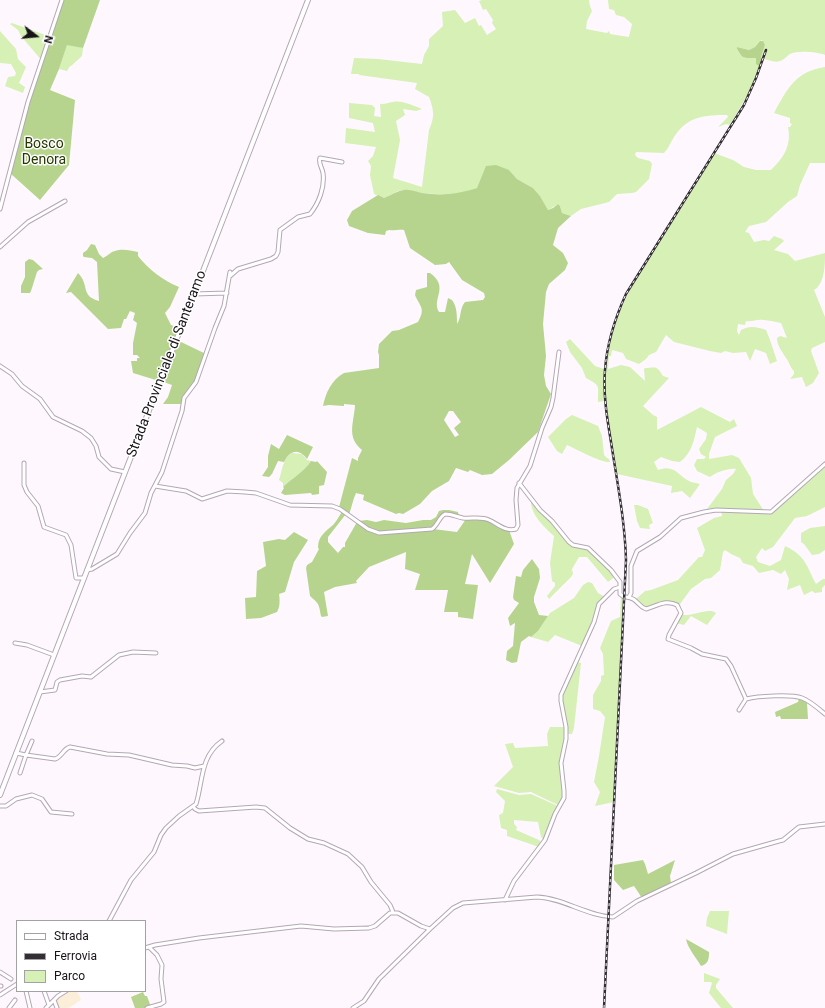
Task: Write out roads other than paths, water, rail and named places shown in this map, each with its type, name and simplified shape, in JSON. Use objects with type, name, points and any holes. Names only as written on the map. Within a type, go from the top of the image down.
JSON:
[{"type":"main road","name":"Strada Provinciale di Santeramo","points":[[0,795],[54,655],[55,648],[84,578],[308,0]]},
{"type":"street","points":[[0,209],[28,102],[62,0]]},
{"type":"street","points":[[229,277],[238,269],[271,259],[276,256],[278,252],[280,230],[298,217],[310,214],[320,197],[323,179],[322,169],[319,163],[320,158],[342,162]]},
{"type":"street","points":[[0,247],[28,222],[65,201]]},
{"type":"street","points":[[87,570],[92,569],[117,554],[130,533],[143,517],[162,472],[182,411],[184,398],[196,382],[224,306],[230,272]]},
{"type":"street","points":[[194,294],[227,294]]},
{"type":"street","points":[[155,486],[186,491],[202,499],[219,492],[230,491],[256,494],[290,505],[329,505],[340,509],[368,529],[382,533],[432,529],[441,516],[445,514],[453,514],[466,518],[486,518],[504,529],[516,529],[518,525],[516,500],[517,488],[530,466],[552,403],[559,352]]},
{"type":"street","points":[[0,366],[11,374],[22,386],[40,399],[53,417],[82,431],[91,438],[100,459],[111,469],[125,472]]},
{"type":"street","points":[[24,462],[24,485],[27,492],[38,506],[44,526],[66,535],[71,545],[76,578],[84,578]]},
{"type":"street","points":[[626,597],[631,592],[632,566],[637,552],[660,537],[681,518],[716,510],[771,512],[825,464]]},
{"type":"street","points":[[519,483],[569,542],[573,545],[588,548],[611,570],[619,580],[621,595],[634,598],[646,609],[664,603],[673,603],[677,605],[681,613],[668,639],[702,654],[726,659],[731,666],[746,699]]},
{"type":"street","points":[[505,900],[514,881],[545,840],[555,814],[564,798],[560,762],[566,739],[566,727],[561,704],[561,695],[596,618],[599,604],[614,588],[620,587]]},
{"type":"street","points":[[15,643],[27,645],[54,655]]},
{"type":"street","points":[[40,692],[55,690],[57,682],[60,680],[91,676],[119,655],[133,652],[156,653]]},
{"type":"street","points":[[746,699],[798,697],[804,699],[825,714]]},
{"type":"street","points":[[739,710],[746,699]]},
{"type":"street","points":[[20,773],[32,741]]},
{"type":"street","points":[[110,920],[132,880],[154,852],[161,835],[175,819],[195,805],[204,766],[213,750],[222,741]]},
{"type":"street","points":[[16,753],[55,759],[59,757],[65,749],[70,747],[107,754],[129,755],[172,766],[187,766],[195,768],[204,766]]},
{"type":"street","points":[[0,806],[6,806],[16,799],[32,795],[42,799],[51,812],[72,814]]},
{"type":"street","points":[[193,806],[195,810],[199,811],[256,807],[265,808],[296,832],[324,843],[350,856],[362,867],[371,882],[390,904],[393,912]]},
{"type":"street","points":[[354,1008],[364,1001],[379,978],[450,910],[460,904],[541,897],[592,913],[612,917],[640,900],[732,854],[783,840],[799,827],[825,824]]},
{"type":"street","points":[[146,948],[231,933],[301,926],[334,930],[368,928],[375,926],[388,914],[393,912],[398,913],[424,928],[430,929]]},
{"type":"street","points":[[147,1008],[164,1002],[161,980],[162,965],[157,955],[149,947]]},
{"type":"street","points":[[0,972],[10,979]]},
{"type":"street","points":[[0,995],[16,985]]},
{"type":"street","points":[[26,992],[30,1008]]},
{"type":"street","points":[[44,992],[50,1005]]},
{"type":"street","points":[[46,1008],[65,992]]},
{"type":"street","points":[[9,1008],[14,1000]]},
{"type":"street","points":[[54,1000],[57,1008]]},
{"type":"railway","points":[[604,1008],[626,560],[622,516],[606,406],[606,360],[615,321],[626,294],[744,105],[766,50]]},
{"type":"park label","name":"Bosco Denora","points":[[44,152]]}]
